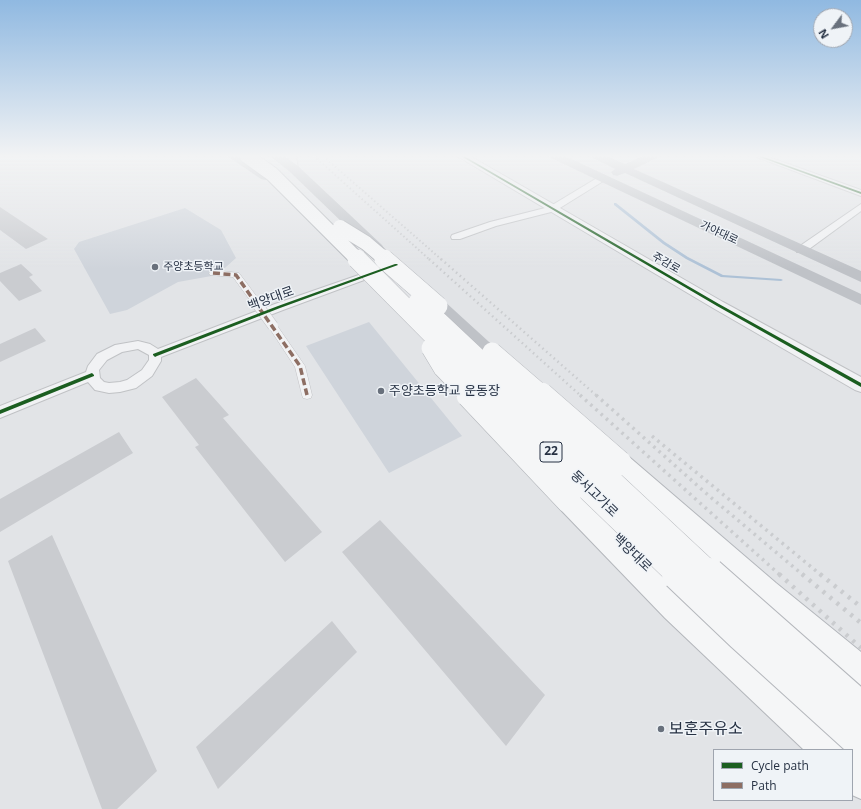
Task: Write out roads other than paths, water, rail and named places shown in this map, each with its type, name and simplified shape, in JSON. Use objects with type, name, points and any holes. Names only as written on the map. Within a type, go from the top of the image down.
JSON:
[{"type":"highway","name":"동서고가로","points":[[292,194],[415,320],[497,400],[742,635],[861,743]]},
{"type":"highway","name":"동서고가로","points":[[307,194],[340,227],[684,552],[861,708]]},
{"type":"highway","points":[[340,227],[366,243],[766,593],[861,673]]},
{"type":"highway","points":[[415,320],[442,368],[568,500],[676,607],[828,749]]},
{"type":"highway","points":[[853,773],[861,781]]},
{"type":"main road","name":"백양대로","points":[[286,194],[608,530],[754,671],[841,749]]},
{"type":"main road","points":[[325,194],[396,265],[654,508],[861,691]]},
{"type":"main road","name":"가야대로","points":[[635,194],[861,300]]},
{"type":"main road","points":[[647,194],[648,198],[653,202]]},
{"type":"main road","points":[[663,194],[697,208],[718,213]]},
{"type":"main road","name":"가야대로","points":[[677,194],[861,277]]},
{"type":"main road","points":[[853,760],[861,767]]},
{"type":"street","name":"주감로","points":[[526,194],[718,305],[861,385]]},
{"type":"street","points":[[456,237],[493,224],[552,209],[577,194]]},
{"type":"street","points":[[801,250],[861,207]]},
{"type":"street","name":"백양대로","points":[[155,356],[271,310],[396,265]]},
{"type":"street","points":[[213,273],[236,275],[300,366],[307,395]]},
{"type":"street","points":[[138,345],[152,350],[155,356],[155,361],[147,374],[131,384],[109,388],[100,386],[94,381],[92,375],[97,363],[102,357],[119,348],[138,345]]},
{"type":"street","points":[[0,412],[92,375]]},
{"type":"waterway","points":[[615,204],[664,243],[687,258],[722,276],[781,280]]},
{"type":"railway","points":[[356,194],[430,260]]},
{"type":"railway","points":[[366,194],[442,260]]},
{"type":"railway","points":[[429,259],[581,396]]},
{"type":"railway","points":[[441,259],[597,396]]},
{"type":"railway","points":[[580,395],[780,575]]},
{"type":"railway","points":[[596,395],[708,495],[803,575]]},
{"type":"railway","points":[[652,436],[821,575]]},
{"type":"railway","points":[[779,574],[861,648]]},
{"type":"railway","points":[[802,574],[861,623]]},
{"type":"railway","points":[[820,574],[861,607]]},
{"type":"place","name":"주양초등학교","points":[[155,267]]},
{"type":"place","name":"주양초등학교 운동장","points":[[381,391]]},
{"type":"place","name":"보훈주유소","points":[[661,729]]}]
